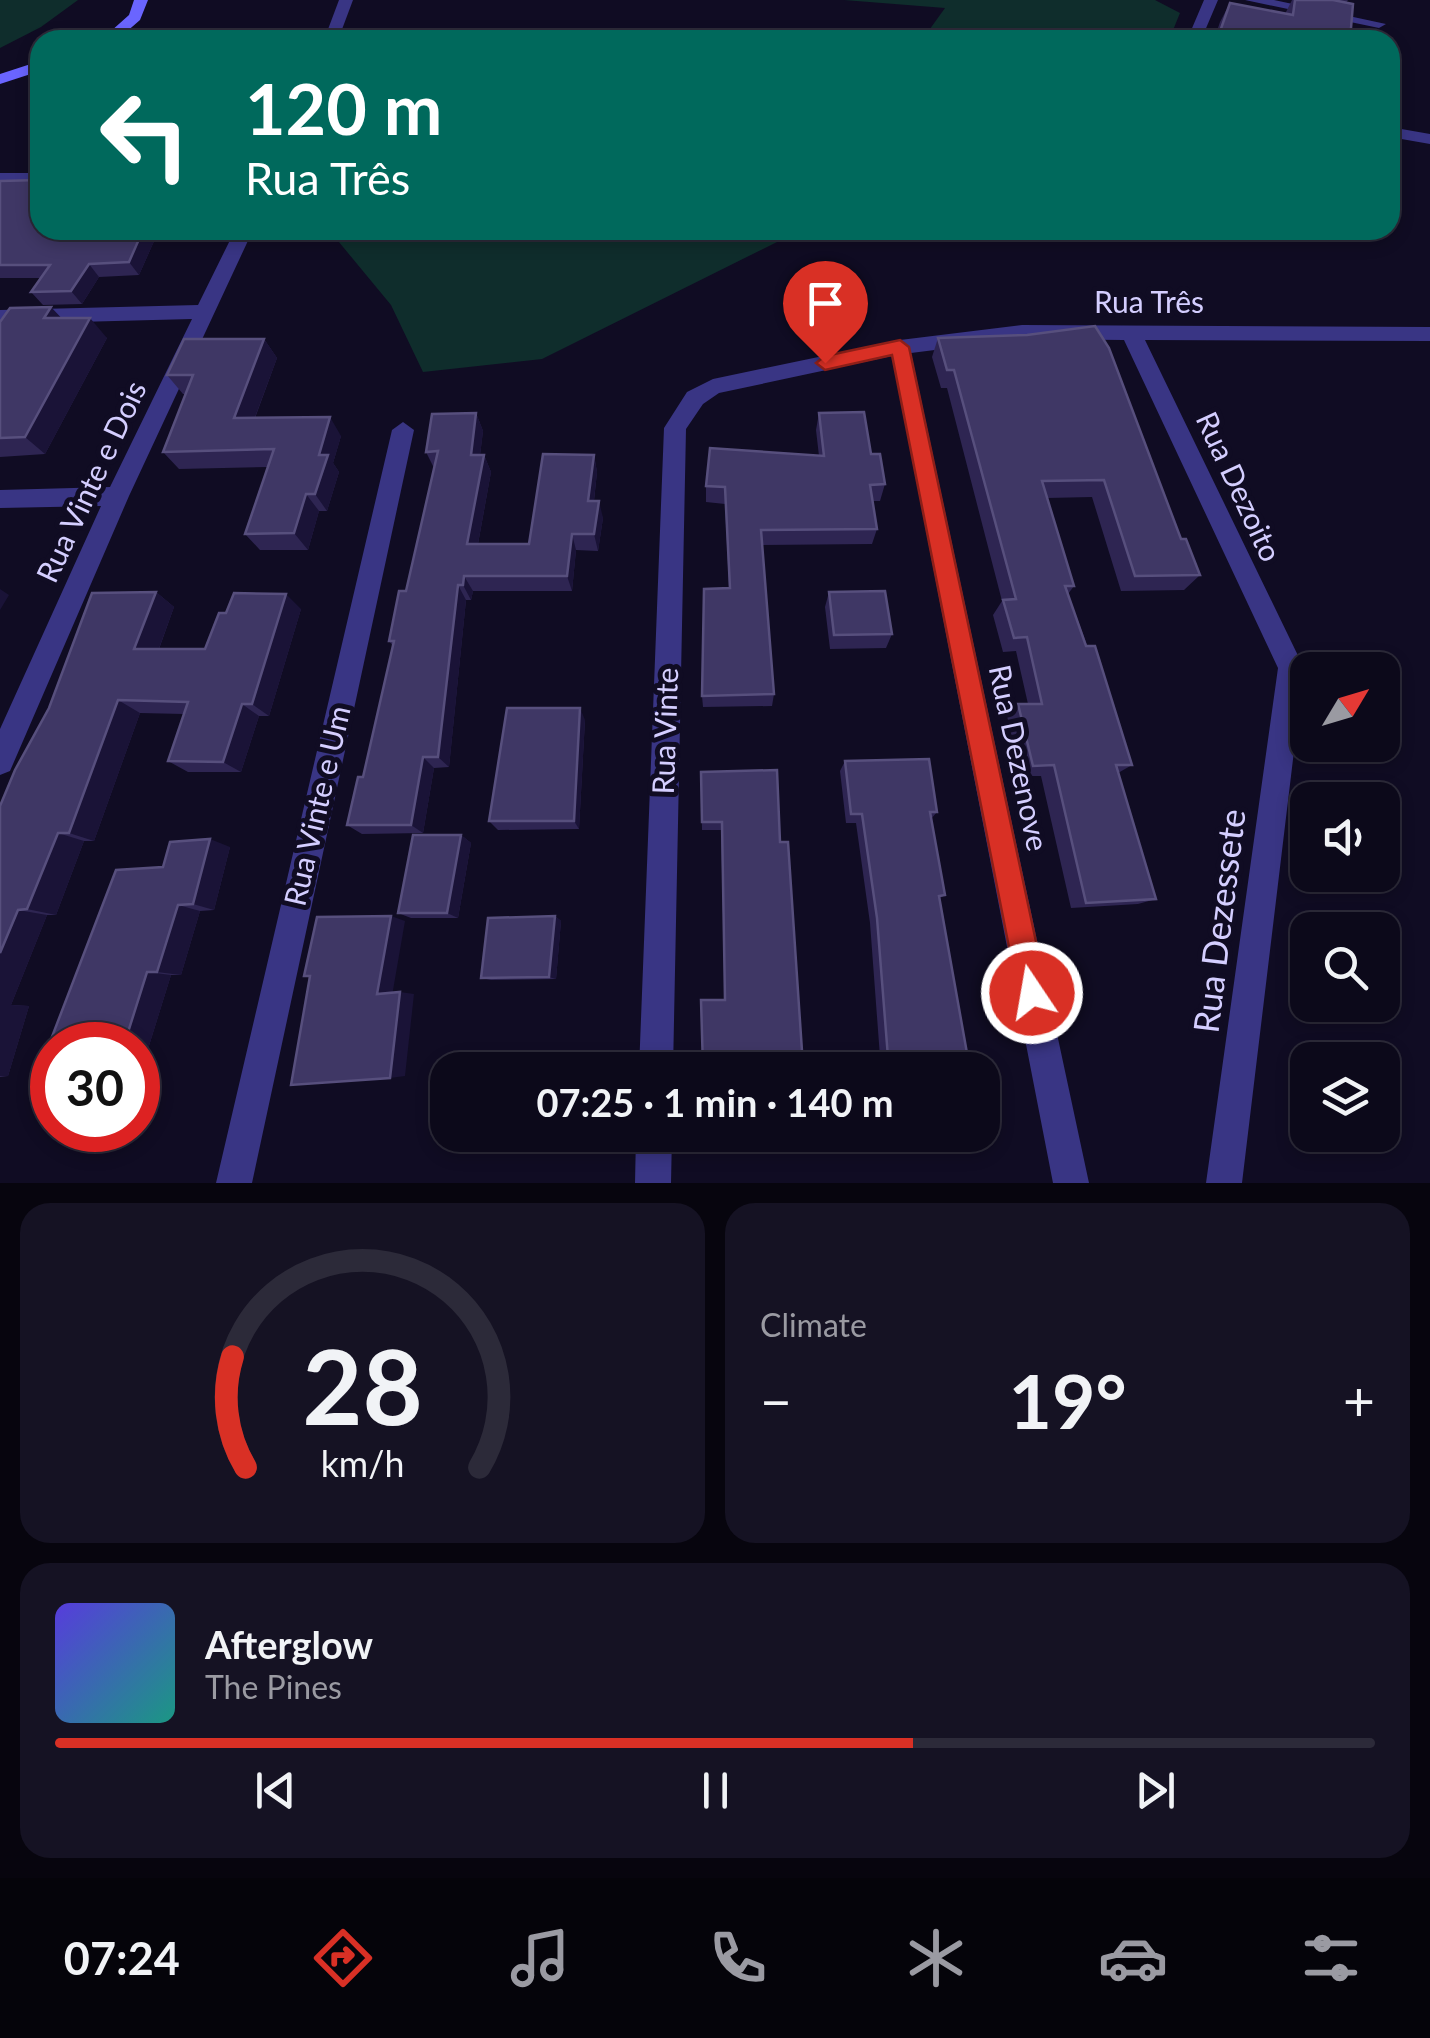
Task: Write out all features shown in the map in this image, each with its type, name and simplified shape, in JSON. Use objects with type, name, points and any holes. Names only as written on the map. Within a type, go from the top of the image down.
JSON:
[{"type":"street","points":[[120,30],[135,17],[141,0]]},
{"type":"street","points":[[334,30],[346,0]]},
{"type":"street","points":[[1198,30],[1211,0]]},
{"type":"street","points":[[1252,0],[1379,25]]},
{"type":"street","points":[[0,79],[30,70]]},
{"type":"street","points":[[1400,134],[1430,139]]},
{"type":"street","points":[[0,178],[30,178]]},
{"type":"street","name":"Rua Vinte e Dois","points":[[0,761],[117,496],[239,240]]},
{"type":"street","points":[[0,317],[204,312]]},
{"type":"street","name":"Rua Três","points":[[695,398],[713,387],[900,347],[1022,332],[1430,334]]},
{"type":"street","name":"Rua Dezoito","points":[[1131,332],[1290,668]]},
{"type":"street","name":"Rua Dezenove","points":[[900,347],[1072,1183]]},
{"type":"street","name":"Rua Vinte","points":[[657,1052],[675,428],[695,398]]},
{"type":"street","name":"Rua Vinte e Um","points":[[234,1183],[403,430]]},
{"type":"street","points":[[0,499],[117,496]]},
{"type":"street","name":"Rua Dezessete","points":[[1224,1183],[1290,668]]},
{"type":"street","points":[[652,1183],[653,1152]]},
{"type":"green space","points":[[0,0],[78,0],[41,27],[0,48]]},
{"type":"green space","points":[[844,0],[1155,0],[1180,13],[1173,30],[929,30],[945,8]]},
{"type":"green space","points":[[337,240],[781,240],[542,359],[423,372],[391,305]]},
{"type":"building","points":[[1295,0],[1353,4],[1351,30],[1221,30],[1230,3],[1293,15]]},
{"type":"building","points":[[30,180],[30,240],[139,240],[129,262],[89,264],[71,291],[31,292],[50,265],[0,265],[0,181]]},
{"type":"building","points":[[51,307],[44,318],[90,318],[25,437],[0,438],[0,322],[10,308]]},
{"type":"building","points":[[1095,326],[1109,348],[1181,539],[1186,539],[1200,575],[1135,576],[1104,480],[1042,481],[1074,586],[1065,586],[1086,646],[1095,646],[1132,765],[1116,765],[1156,899],[1086,903],[1054,765],[1033,766],[1018,704],[1042,704],[1027,637],[1014,638],[1003,600],[1016,599],[954,370],[947,370],[938,338],[1027,335]]},
{"type":"building","points":[[184,339],[264,339],[234,418],[330,417],[319,455],[328,455],[315,494],[306,494],[294,533],[245,534],[274,449],[163,452],[193,375],[167,375]]},
{"type":"building","points":[[864,412],[871,454],[880,454],[885,484],[870,485],[877,529],[761,530],[774,694],[702,696],[704,589],[730,588],[725,487],[706,486],[710,448],[824,456],[819,413]]},
{"type":"building","points":[[476,413],[471,455],[484,455],[467,544],[529,544],[543,454],[594,455],[588,501],[599,501],[594,534],[572,534],[567,576],[464,576],[463,585],[458,585],[438,757],[423,757],[411,825],[347,825],[358,777],[363,777],[394,641],[389,641],[399,591],[406,591],[438,451],[426,452],[432,414]]},
{"type":"building","points":[[885,591],[892,634],[834,635],[829,592]]},
{"type":"building","points":[[156,592],[134,649],[205,649],[219,613],[226,613],[234,593],[286,594],[252,704],[242,704],[223,762],[168,761],[188,702],[118,700],[69,833],[58,833],[27,909],[18,910],[0,953],[0,806],[15,770],[49,708],[92,593]]},
{"type":"building","points":[[507,708],[580,708],[574,821],[489,821]]},
{"type":"building","points":[[929,759],[937,812],[930,812],[945,895],[939,896],[967,1052],[888,1052],[877,918],[862,814],[851,814],[845,761]]},
{"type":"building","points":[[777,770],[780,842],[788,842],[802,1052],[703,1052],[701,1000],[725,1000],[722,822],[702,822],[701,772]]},
{"type":"building","points":[[413,835],[461,835],[447,913],[398,913]]},
{"type":"building","points":[[210,839],[193,904],[178,905],[157,972],[147,972],[131,1022],[58,1022],[116,870],[163,867],[170,842]]},
{"type":"building","points":[[391,916],[377,994],[400,992],[390,1078],[291,1085],[310,976],[304,976],[317,917]]},
{"type":"building","points":[[555,916],[549,977],[481,978],[488,918]]},
{"type":"route","points":[[825,363],[900,347],[1032,993]]}]
